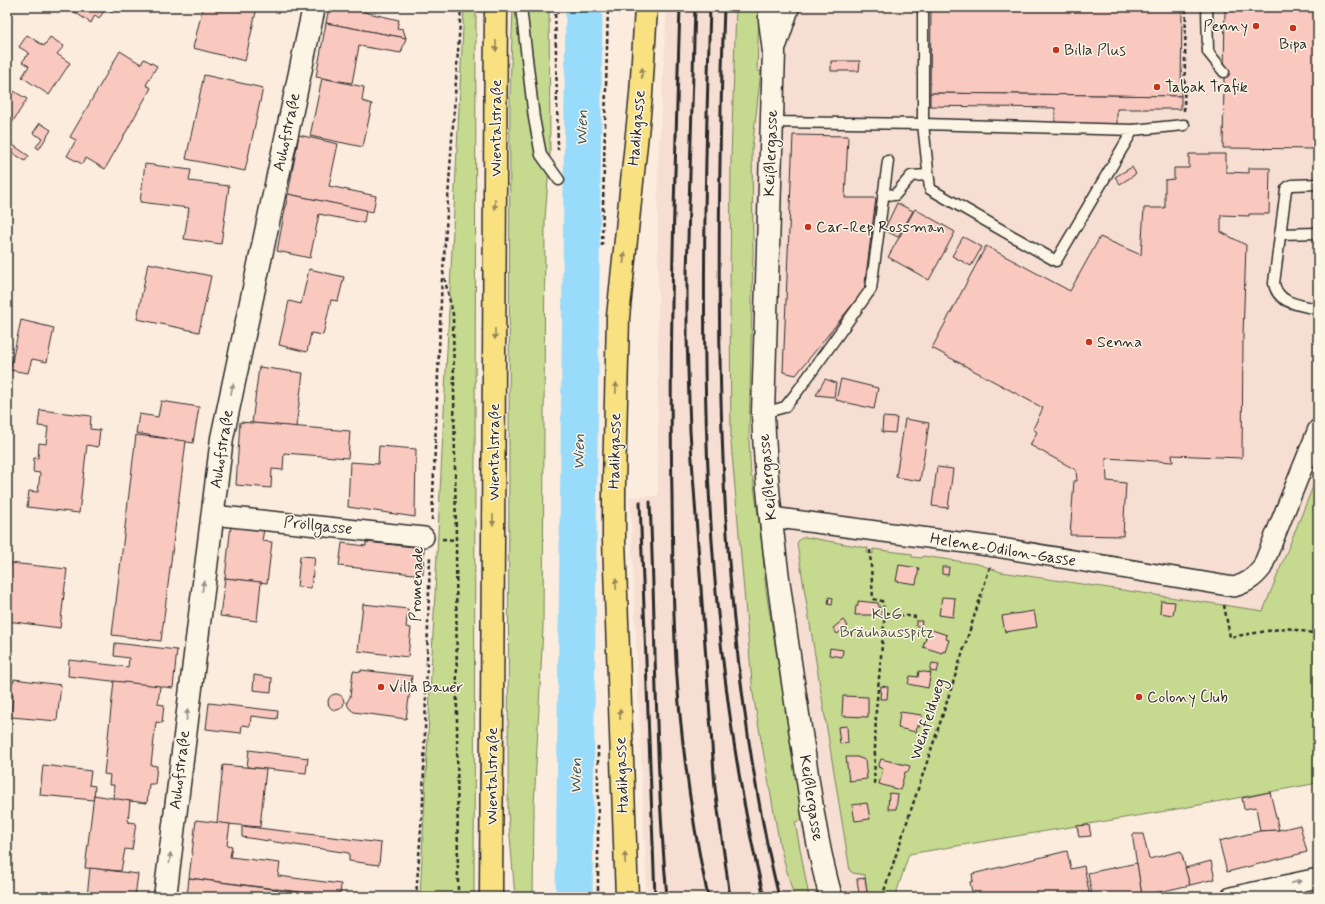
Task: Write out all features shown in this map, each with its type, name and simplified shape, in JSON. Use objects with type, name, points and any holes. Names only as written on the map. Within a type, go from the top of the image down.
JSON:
[{"type":"main road","name":"Wientalstraße","points":[[491,897],[496,7]]},
{"type":"main road","name":"Hadikgasse","points":[[627,897],[614,540],[614,483],[618,317],[641,95],[646,7]]},
{"type":"street","name":"Auhofstraße","points":[[165,897],[222,438],[314,7]]},
{"type":"street","name":"Keißlergasse","points":[[770,7],[774,52],[763,413],[766,471],[788,654],[817,835],[823,868],[831,897]]},
{"type":"street","name":"Keißlergasse","points":[[774,52],[788,7]]},
{"type":"street","points":[[1234,587],[1244,584],[1254,578],[1262,568],[1318,429]]},
{"type":"street","name":"Pröllgasse","points":[[212,515],[429,538]]},
{"type":"street","name":"Helene-Odilon-Gasse","points":[[771,517],[996,547],[1234,587]]},
{"type":"street","points":[[1231,897],[1318,878]]},
{"type":"lane","points":[[521,7],[534,118],[541,155],[559,180]]},
{"type":"lane","points":[[923,7],[923,124],[930,189],[1056,261],[1133,130]]},
{"type":"lane","points":[[1207,7],[1208,52],[1224,72]]},
{"type":"lane","points":[[772,122],[923,124],[1133,130],[1184,125]]},
{"type":"lane","points":[[763,413],[785,407],[871,290],[888,161]]},
{"type":"lane","points":[[883,194],[894,195],[911,176],[928,176]]},
{"type":"lane","points":[[1318,184],[1292,185],[1286,189],[1274,283],[1274,289],[1277,294],[1288,302],[1318,309]]},
{"type":"lane","points":[[1280,234],[1318,233]]},
{"type":"path","name":"Promenade","points":[[416,897],[423,801],[429,538],[442,272],[461,7]]},
{"type":"path","points":[[555,7],[559,180]]},
{"type":"path","points":[[1184,125],[1186,7]]},
{"type":"path","points":[[442,272],[453,314],[458,897]]},
{"type":"path","points":[[869,530],[873,599],[882,601],[885,613],[876,710],[874,787]]},
{"type":"path","name":"Weinfeldweg","points":[[882,897],[942,717],[996,547]]},
{"type":"path","points":[[1234,587],[1224,606],[1230,637],[1286,628],[1318,634]]},
{"type":"path","points":[[885,613],[916,617]]},
{"type":"shaded area","points":[[667,7],[1318,7],[1318,783],[909,854],[895,897],[647,897],[630,497],[658,496],[658,167]]},
{"type":"green space","points":[[464,7],[476,7],[474,897],[420,897]]},
{"type":"green space","points":[[513,7],[549,7],[550,153],[545,219],[543,627],[534,806],[533,897],[515,897],[508,812],[510,92]]},
{"type":"green space","points":[[736,7],[759,7],[757,71],[761,71],[752,149],[753,254],[749,440],[751,477],[753,478],[762,545],[766,591],[804,819],[795,822],[809,897],[794,897],[780,846],[753,694],[731,442],[731,160]]},
{"type":"green space","name":"Colony Club","points":[[1318,474],[1318,783],[1172,810],[909,854],[895,897],[855,897],[859,894],[867,892],[865,875],[850,871],[797,544],[800,539],[805,537],[868,548],[867,553],[873,554],[873,549],[912,554],[912,557],[922,558],[923,556],[978,564],[1001,572],[1263,611]]},
{"type":"building","points":[[67,7],[116,7],[112,13],[106,9],[99,18],[95,15],[91,23]]},
{"type":"building","points":[[203,7],[257,7],[245,61],[193,48]]},
{"type":"building","points":[[329,7],[365,7],[364,12],[399,20],[397,28],[403,29],[406,38],[326,23]]},
{"type":"building","name":"Billa Plus","points":[[931,7],[1182,7],[1181,96],[930,93]]},
{"type":"building","points":[[1225,7],[1318,7],[1318,149],[1223,148]]},
{"type":"building","points":[[326,23],[406,38],[401,53],[359,46],[352,83],[316,77]]},
{"type":"building","points":[[27,35],[44,46],[50,37],[64,46],[57,54],[70,63],[49,95],[22,77],[29,66],[22,62],[29,53],[19,47]]},
{"type":"building","points":[[120,51],[141,64],[144,59],[157,66],[146,85],[151,88],[105,169],[86,158],[82,164],[67,156],[76,140],[70,137]]},
{"type":"building","points":[[831,61],[860,61],[859,71],[831,71]]},
{"type":"building","points":[[204,75],[263,88],[245,171],[186,159]]},
{"type":"building","points":[[322,78],[364,87],[362,101],[372,104],[363,147],[310,136]]},
{"type":"building","points":[[7,87],[27,99],[12,123],[7,120]]},
{"type":"building","points":[[930,93],[1181,96],[1181,109],[1117,109],[1117,127],[1055,126],[1055,108],[930,106]]},
{"type":"building","points":[[40,123],[51,130],[39,149],[36,147],[42,138],[33,133]]},
{"type":"building","points":[[299,135],[338,144],[329,186],[376,196],[373,212],[288,194]]},
{"type":"building","points":[[793,135],[848,136],[845,198],[876,198],[864,290],[796,375],[783,372]]},
{"type":"building","points":[[7,141],[29,156],[25,161],[7,149]]},
{"type":"building","name":"Senna","points":[[1189,154],[1226,154],[1226,172],[1249,173],[1249,168],[1270,168],[1269,214],[1249,214],[1249,216],[1221,215],[1221,232],[1246,245],[1243,336],[1242,458],[1172,455],[1173,462],[1106,458],[1107,481],[1126,483],[1123,536],[1070,535],[1074,481],[1077,481],[1076,470],[1030,445],[1037,432],[1033,429],[1043,408],[932,348],[986,246],[1070,291],[1100,237],[1141,255],[1144,208],[1165,208],[1165,180],[1174,179],[1174,168],[1189,168]]},
{"type":"building","points":[[145,164],[191,170],[189,181],[229,186],[221,244],[184,239],[189,208],[140,202]]},
{"type":"building","points":[[1132,167],[1136,174],[1120,184],[1115,177]]},
{"type":"building","points":[[288,194],[366,210],[364,223],[319,214],[310,258],[277,251]]},
{"type":"building","points":[[897,203],[913,211],[898,237],[884,230]]},
{"type":"building","points":[[915,209],[955,232],[929,280],[888,257]]},
{"type":"building","points":[[963,237],[982,247],[971,266],[952,256]]},
{"type":"building","points":[[148,263],[211,276],[199,332],[137,319]]},
{"type":"building","points":[[309,269],[344,277],[338,301],[331,300],[323,335],[311,333],[307,352],[279,345],[289,301],[301,304]]},
{"type":"building","points":[[21,320],[54,328],[47,362],[32,359],[28,373],[10,370]]},
{"type":"building","points":[[259,367],[303,373],[296,427],[252,423]]},
{"type":"building","points":[[825,379],[836,383],[834,397],[816,395]]},
{"type":"building","points":[[841,379],[878,388],[874,409],[836,400]]},
{"type":"building","points":[[161,401],[199,407],[193,443],[136,433],[139,414],[158,417]]},
{"type":"building","points":[[40,410],[91,416],[90,429],[100,430],[98,447],[87,445],[79,513],[27,507],[29,491],[38,492],[40,473],[33,472],[34,458],[38,458],[39,443],[46,444],[48,427],[38,426]]},
{"type":"building","points":[[883,417],[897,418],[895,433],[882,432]]},
{"type":"building","points":[[905,419],[929,423],[920,481],[896,477]]},
{"type":"building","points":[[240,422],[350,431],[348,458],[284,453],[283,470],[272,469],[271,488],[236,485]]},
{"type":"building","points":[[136,435],[186,441],[161,641],[112,635]]},
{"type":"building","points":[[379,446],[416,449],[415,517],[348,507],[350,462],[378,464]]},
{"type":"building","points":[[937,467],[953,469],[948,508],[932,506]]},
{"type":"building","points":[[231,525],[264,529],[262,541],[272,542],[267,583],[225,578]]},
{"type":"building","points":[[366,542],[424,548],[423,575],[339,566],[342,543],[366,546]]},
{"type":"building","points":[[300,556],[315,557],[311,588],[297,587]]},
{"type":"building","points":[[10,563],[67,569],[60,628],[7,621],[7,593]]},
{"type":"building","points":[[899,565],[919,568],[916,584],[896,581]]},
{"type":"building","points":[[942,567],[949,567],[948,575],[942,574]]},
{"type":"building","points":[[225,578],[261,582],[257,621],[220,616]]},
{"type":"building","points":[[829,597],[833,598],[832,605],[828,604]]},
{"type":"building","points":[[942,597],[955,598],[953,617],[939,615]]},
{"type":"building","points":[[858,601],[878,603],[882,615],[855,615]]},
{"type":"building","points":[[1161,601],[1175,602],[1173,615],[1160,613]]},
{"type":"building","points":[[363,604],[408,609],[406,627],[411,628],[408,657],[358,651]]},
{"type":"building","points":[[1034,611],[1037,627],[1005,632],[1002,616]]},
{"type":"building","points":[[843,620],[848,626],[837,634],[833,628]]},
{"type":"building","points":[[916,621],[922,621],[921,626],[916,626]]},
{"type":"building","points":[[929,629],[947,635],[946,639],[949,640],[945,652],[943,651],[942,653],[923,647]]},
{"type":"building","points":[[115,643],[177,650],[173,688],[68,676],[69,660],[128,667],[129,658],[114,656]]},
{"type":"building","points":[[830,648],[843,650],[842,657],[829,655]]},
{"type":"building","points":[[932,663],[939,664],[937,672],[930,671]]},
{"type":"building","name":"Villa Bauer","points":[[361,670],[412,676],[406,719],[354,712],[350,709],[347,702],[350,697],[353,671],[361,672]]},
{"type":"building","points":[[919,671],[931,673],[928,688],[908,684],[910,676],[918,677]]},
{"type":"building","points":[[254,675],[272,678],[271,692],[253,690]]},
{"type":"building","points":[[14,679],[61,685],[57,721],[11,717],[13,695],[7,694],[7,690],[8,681],[14,682]]},
{"type":"building","points":[[114,681],[160,686],[158,704],[164,705],[162,723],[156,722],[151,765],[157,766],[155,784],[149,784],[147,803],[113,799],[114,785],[109,785],[110,775],[104,774]]},
{"type":"building","points":[[881,686],[888,687],[887,699],[880,699]]},
{"type":"building","points":[[333,694],[339,694],[344,699],[342,708],[339,710],[333,710],[328,705],[328,699]]},
{"type":"building","points":[[843,696],[868,697],[868,717],[842,716]]},
{"type":"building","points":[[209,703],[278,711],[277,719],[251,716],[250,726],[242,725],[241,733],[206,729]]},
{"type":"building","points":[[900,712],[922,715],[920,726],[917,726],[916,732],[898,728]]},
{"type":"building","points":[[847,726],[848,743],[840,744],[838,727]]},
{"type":"building","points":[[249,750],[308,758],[306,773],[247,767]]},
{"type":"building","points":[[846,757],[857,757],[865,760],[867,779],[849,781]]},
{"type":"building","points":[[881,759],[910,766],[908,772],[905,772],[900,790],[879,784],[883,769],[878,767]]},
{"type":"building","points":[[43,765],[91,771],[89,785],[95,786],[94,800],[40,795]]},
{"type":"building","points":[[223,765],[266,769],[260,827],[217,823]]},
{"type":"building","points":[[1270,792],[1279,830],[1260,831],[1256,807],[1244,809],[1242,798]]},
{"type":"building","points":[[889,793],[898,794],[896,809],[888,809]]},
{"type":"building","points":[[94,795],[130,801],[128,822],[136,823],[132,850],[125,849],[121,871],[85,868]]},
{"type":"building","points":[[867,803],[870,819],[855,821],[852,805]]},
{"type":"building","points":[[196,820],[230,824],[227,845],[232,846],[230,857],[280,863],[278,876],[341,884],[340,897],[189,878]]},
{"type":"building","points":[[1089,825],[1091,836],[1079,837],[1077,826]]},
{"type":"building","points":[[1300,825],[1307,852],[1227,872],[1219,841],[1260,831],[1279,830]]},
{"type":"building","points":[[242,826],[381,843],[379,865],[349,861],[349,853],[242,837]]},
{"type":"building","points":[[1132,834],[1143,834],[1149,859],[1181,851],[1190,885],[1142,896]]},
{"type":"building","points":[[1067,851],[1071,869],[1084,866],[1090,897],[973,897],[970,882],[973,881],[972,874]]},
{"type":"building","points":[[1211,861],[1215,879],[1190,885],[1185,868]]},
{"type":"building","points":[[1137,863],[1142,896],[1092,897],[1088,873]]},
{"type":"building","points":[[90,868],[138,874],[135,897],[87,897]]},
{"type":"building","points":[[189,878],[302,893],[301,897],[187,897]]},
{"type":"building","points":[[865,878],[867,892],[859,894],[857,879]]},
{"type":"waterway","name":"Wien","points":[[574,897],[584,7]]},
{"type":"railway","points":[[680,7],[674,190],[671,374],[674,606],[676,660],[685,761],[691,806],[708,897]]},
{"type":"railway","points":[[695,7],[687,273],[687,338],[690,431],[715,788],[730,897]]},
{"type":"railway","points":[[710,7],[705,231],[707,455],[714,566],[725,677],[741,788],[764,897]]},
{"type":"railway","points":[[724,7],[720,135],[719,327],[726,519],[733,615],[744,710],[759,804],[779,897]]},
{"type":"railway","points":[[640,502],[655,897]]},
{"type":"railway","points":[[650,502],[660,799],[667,897]]},
{"type":"place","name":"Penny","points":[[1256,26]]},
{"type":"place","name":"Bipa","points":[[1293,28]]},
{"type":"place","name":"Billa Plus","points":[[1056,50]]},
{"type":"place","name":"Tabak Trafik","points":[[1157,87]]},
{"type":"place","name":"Car-Rep Rossman","points":[[808,227]]},
{"type":"place","name":"Senna","points":[[1089,342]]},
{"type":"place","name":"Villa Bauer","points":[[381,687]]},
{"type":"place","name":"Colony Club","points":[[1139,697]]},
{"type":"park label","name":"KLG Bräuhausspitz","points":[[887,623]]}]
